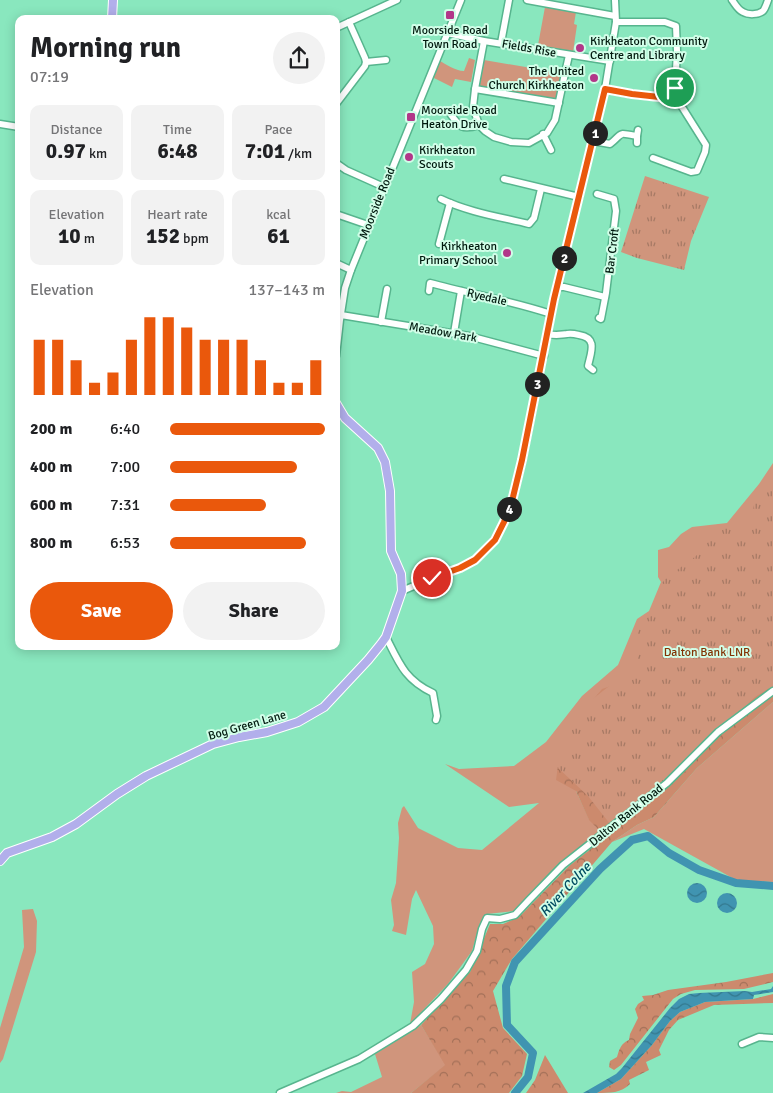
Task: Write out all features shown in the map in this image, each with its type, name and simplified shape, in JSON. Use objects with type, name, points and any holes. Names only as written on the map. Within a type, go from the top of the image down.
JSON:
[{"type":"main road","points":[[112,15],[113,0]]},
{"type":"main road","points":[[340,410],[345,418],[378,448],[385,462],[390,491],[392,551],[401,574],[402,591]]},
{"type":"main road","name":"Bog Green Lane","points":[[0,860],[7,853],[52,837],[76,824],[117,794],[146,776],[213,744],[267,732],[298,722],[324,707],[368,660],[386,637],[402,591]]},
{"type":"street","points":[[340,26],[388,2],[397,0]]},
{"type":"street","name":"Moorside Road","points":[[340,324],[351,270],[403,138],[422,98],[461,0]]},
{"type":"street","points":[[501,43],[509,0]]},
{"type":"street","points":[[527,0],[615,19],[665,22],[676,26],[675,88],[677,99],[706,145],[705,152],[697,171],[691,172],[657,157]]},
{"type":"street","points":[[402,591],[460,568],[475,560],[495,540],[504,522],[513,497],[557,288],[605,89],[615,19],[615,0]]},
{"type":"street","points":[[732,0],[743,13],[754,14],[762,11],[768,0]]},
{"type":"street","points":[[340,99],[366,62],[349,22]]},
{"type":"street","name":"Fields Rise","points":[[447,33],[610,61]]},
{"type":"street","points":[[484,40],[473,107],[479,125],[485,131],[494,137],[511,142],[529,143],[547,132],[556,120],[569,54]]},
{"type":"street","points":[[366,62],[386,60]]},
{"type":"street","points":[[475,89],[559,104]]},
{"type":"street","points":[[605,89],[677,99]]},
{"type":"street","points":[[449,112],[459,125],[465,128],[479,125]]},
{"type":"street","points":[[0,124],[15,126]]},
{"type":"street","points":[[593,141],[610,144],[618,135],[623,133],[637,136]]},
{"type":"street","points":[[543,134],[551,150]]},
{"type":"street","points":[[340,166],[384,187]]},
{"type":"street","points":[[504,179],[579,197]]},
{"type":"street","points":[[441,199],[489,215],[529,224],[534,218],[542,189]]},
{"type":"street","name":"Bar Croft","points":[[597,194],[614,199],[616,212],[605,297],[600,319],[598,318]]},
{"type":"street","points":[[439,244],[450,203]]},
{"type":"street","points":[[340,215],[368,225]]},
{"type":"street","points":[[340,265],[351,270]]},
{"type":"street","name":"Ryedale","points":[[430,291],[430,283],[531,307],[552,314]]},
{"type":"street","points":[[557,288],[564,287],[605,297]]},
{"type":"street","points":[[381,322],[386,289]]},
{"type":"street","points":[[454,333],[461,291]]},
{"type":"street","name":"Meadow Park","points":[[341,316],[454,333],[511,346],[544,356]]},
{"type":"street","points":[[548,334],[560,336],[574,334],[583,335],[588,338],[592,342],[588,368]]},
{"type":"street","points":[[386,637],[398,662],[411,679],[434,693],[436,720]]},
{"type":"street","name":"Dalton Bank Road","points":[[280,1093],[359,1059],[413,1026],[441,999],[466,970],[477,951],[482,929],[487,918],[500,919],[516,915],[563,866],[667,782],[718,732],[773,691]]},
{"type":"street","points":[[742,1044],[759,1037],[773,1038]]},
{"type":"green space","points":[[545,7],[576,12],[574,24],[577,25],[573,52],[538,45]]},
{"type":"green space","points":[[469,58],[475,60],[471,82],[455,79],[452,87],[432,77],[438,60],[454,69],[464,71]]},
{"type":"green space","points":[[484,60],[561,73],[557,99],[553,101],[479,87],[478,83]]},
{"type":"green space","points":[[645,176],[709,197],[691,241],[684,270],[621,252]]},
{"type":"green space","points":[[773,463],[773,546],[644,659],[576,791],[589,819],[601,831],[561,863],[514,911],[487,914],[480,923],[472,951],[448,984],[410,1024],[414,1002],[412,972],[425,964],[434,944],[433,926],[416,890],[412,899],[406,935],[392,931],[394,925],[391,900],[396,883],[398,823],[402,808],[404,806],[418,828],[458,848],[482,850],[539,803],[509,807],[445,764],[459,769],[514,766],[546,742],[582,696],[618,665],[637,619],[649,611],[661,582],[658,577],[658,550],[669,547],[681,534],[692,527],[727,523],[759,484]]},
{"type":"green space","name":"Dalton Bank LNR","points":[[773,476],[773,686],[755,697],[614,829],[588,796],[555,765],[565,748],[573,722],[595,697],[636,668],[639,642],[637,632],[643,620],[653,615],[662,583],[666,578],[696,556],[706,544],[733,521],[741,526],[748,523],[760,488]]},
{"type":"green space","points":[[773,667],[773,702],[697,768],[654,817],[637,825],[612,842],[512,959],[493,991],[503,1028],[527,1054],[522,1076],[509,1093],[411,1093],[445,1065],[421,1025],[470,972],[490,924],[503,924],[519,917],[569,866],[606,837],[589,820],[576,791],[556,780],[558,765],[582,713],[602,689],[625,681]]},
{"type":"green space","points":[[773,702],[773,882],[736,880],[644,829],[612,842],[637,825],[654,817],[697,768]]},
{"type":"green space","points":[[33,909],[37,921],[36,952],[3,1059],[0,1063],[0,1028],[24,947],[22,910]]},
{"type":"green space","points":[[773,973],[773,982],[744,989],[695,990],[681,994],[673,999],[621,1065],[614,1070],[609,1067],[610,1061],[617,1057],[622,1045],[629,1040],[638,1018],[635,1009],[644,1000],[642,996]]},
{"type":"green space","points":[[773,994],[773,1003],[714,1005],[678,1020],[669,1030],[659,1050],[661,1055],[646,1062],[649,1070],[629,1080],[630,1084],[619,1091],[597,1093],[621,1079],[652,1045],[670,1021],[680,1012],[705,1002],[753,999]]},
{"type":"green space","points":[[421,1025],[446,1065],[411,1093],[336,1093],[342,1091],[351,1092],[382,1077],[375,1054]]},
{"type":"green space","points":[[545,1055],[568,1093],[526,1093],[535,1080]]},
{"type":"water","points":[[697,883],[704,886],[707,893],[704,900],[697,903],[690,900],[687,893],[690,886]]},
{"type":"water","points":[[727,893],[734,896],[737,903],[734,910],[727,913],[720,910],[717,903],[720,896]]},
{"type":"water","points":[[773,986],[773,992],[754,995],[753,999],[705,1002],[680,1012],[670,1021],[652,1045],[621,1079],[597,1093],[583,1093],[616,1074],[679,999],[689,994],[752,992],[771,989]]},
{"type":"waterway","name":"River Colne","points":[[515,1093],[528,1077],[533,1053],[507,1025],[506,986],[515,962],[600,869],[632,840],[648,836],[669,853],[699,870],[736,883],[773,886]]},
{"type":"place","name":"Moorside Road Town Road","points":[[450,15]]},
{"type":"place","name":"Kirkheaton Community Centre and Library","points":[[580,48]]},
{"type":"place","name":"The United Church Kirkheaton","points":[[594,78]]},
{"type":"place","name":"Moorside Road Heaton Drive","points":[[411,117]]},
{"type":"place","name":"Kirkheaton Scouts","points":[[409,157]]},
{"type":"place","name":"Kirkheaton Primary School","points":[[507,253]]},
{"type":"route","points":[[432,578],[460,568],[475,560],[495,540],[513,497],[544,356],[554,299],[605,89],[677,99],[675,88]]}]
